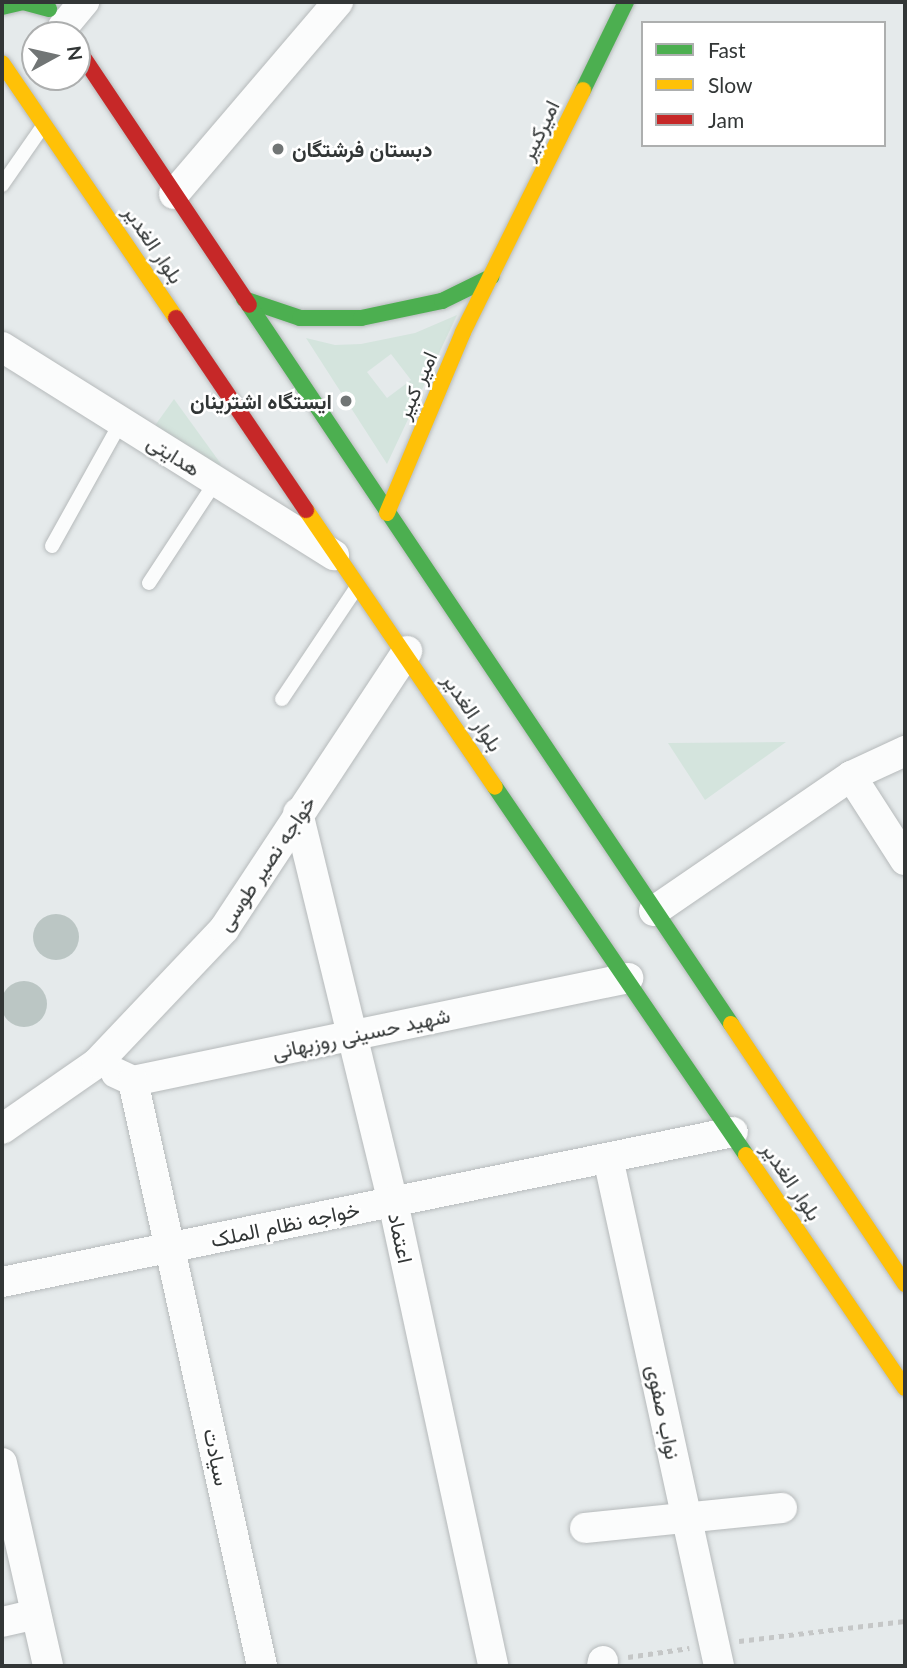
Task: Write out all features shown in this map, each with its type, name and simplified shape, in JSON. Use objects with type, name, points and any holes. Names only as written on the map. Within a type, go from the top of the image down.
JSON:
[{"type":"main road","points":[[2,7],[23,2],[55,21]]},
{"type":"main road","name":"امیرکبیر","points":[[491,277],[626,2]]},
{"type":"main road","name":"بلوار الغدیر","points":[[2,63],[46,122],[905,1388]]},
{"type":"main road","name":"بلوار الغدیر","points":[[91,70],[905,1284]]},
{"type":"main road","points":[[243,299],[300,318],[361,318],[442,301],[491,277]]},
{"type":"main road","name":"امیر کبیر","points":[[387,513],[417,433],[491,277]]},
{"type":"street","points":[[63,21],[84,2]]},
{"type":"street","points":[[174,194],[338,2]]},
{"type":"street","name":"هدایتی","points":[[2,346],[216,481],[353,573]]},
{"type":"street","name":"خواجه نصیر طوسی","points":[[2,1129],[97,1063],[224,929],[298,813],[407,652]]},
{"type":"street","points":[[654,911],[850,776],[905,751]]},
{"type":"street","points":[[850,776],[905,860]]},
{"type":"street","name":"اعتماد","points":[[298,813],[393,1202],[493,1666]]},
{"type":"street","name":"شهید حسینی روزبهانی","points":[[132,1081],[628,978]]},
{"type":"street","points":[[97,1063],[132,1081]]},
{"type":"street","name":"سیادت","points":[[132,1081],[172,1247],[262,1666]]},
{"type":"street","name":"خواجه نظام الملک","points":[[2,1282],[733,1132]]},
{"type":"street","name":"نواب صفوی","points":[[608,1158],[717,1655]]},
{"type":"street","points":[[2,1463],[48,1666]]},
{"type":"street","points":[[585,1528],[782,1508]]},
{"type":"street","points":[[2,1622],[36,1614]]},
{"type":"lane","points":[[2,185],[46,122]]},
{"type":"lane","points":[[52,546],[121,422]]},
{"type":"lane","points":[[149,583],[216,481]]},
{"type":"lane","points":[[282,699],[353,573]]},
{"type":"path","points":[[603,1663],[717,1655],[905,1621]]},
{"type":"shaded area","points":[[457,315],[387,464],[306,338],[335,345],[361,344],[415,333]],"holes":[[[391,354],[411,380],[387,398],[367,372]]]},
{"type":"shaded area","points":[[174,399],[221,464],[214,469],[151,431]]},
{"type":"shaded area","points":[[786,742],[705,800],[668,743]]},
{"type":"building","points":[[56,914],[72,921],[79,937],[72,953],[56,960],[40,953],[33,937],[40,921]]},
{"type":"building","points":[[24,981],[40,988],[47,1004],[40,1020],[24,1027],[8,1020],[1,1004],[8,988]]},
{"type":"traffic: fast","points":[[2,7],[23,2],[49,9]]},
{"type":"traffic: fast","points":[[583,90],[626,2]]},
{"type":"traffic: fast","points":[[244,299],[300,318],[361,318],[442,301],[491,277]]},
{"type":"traffic: fast","points":[[249,305],[731,1024]]},
{"type":"traffic: fast","points":[[495,787],[746,1155]]},
{"type":"traffic: slow","points":[[2,63],[176,318]]},
{"type":"traffic: slow","points":[[387,513],[463,332],[583,90]]},
{"type":"traffic: slow","points":[[306,510],[495,787]]},
{"type":"traffic: slow","points":[[731,1024],[905,1284]]},
{"type":"traffic: slow","points":[[746,1155],[905,1388]]},
{"type":"traffic: jam","points":[[91,69],[249,305]]},
{"type":"traffic: jam","points":[[176,318],[306,510]]},
{"type":"place","name":"دبستان فرشتگان","points":[[278,149]]},
{"type":"place","name":"ایستگاه اشترینان","points":[[346,401]]}]
